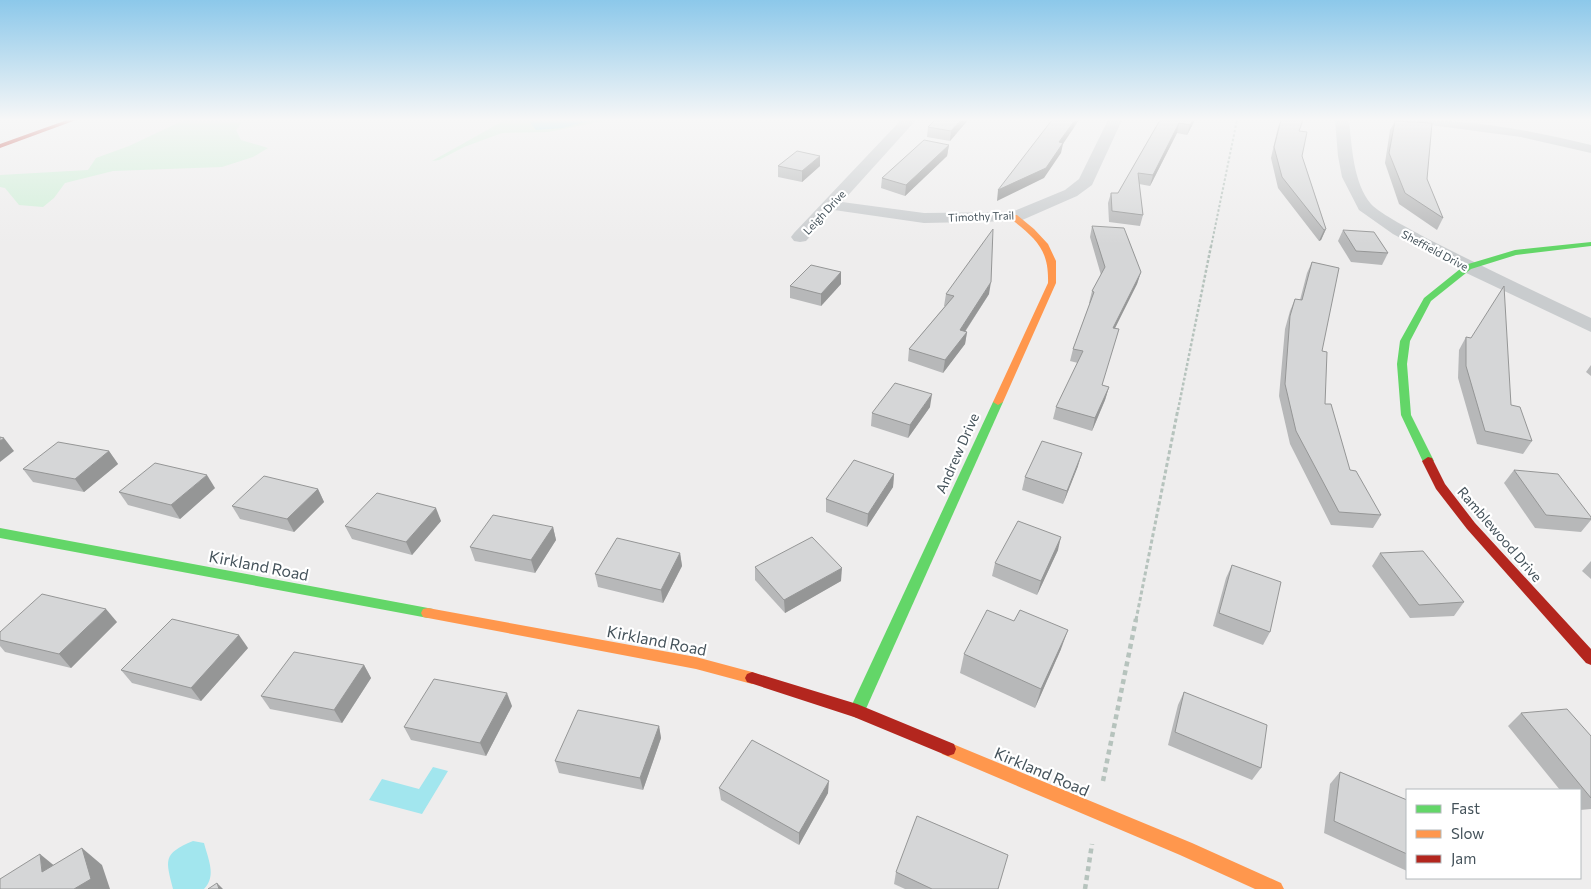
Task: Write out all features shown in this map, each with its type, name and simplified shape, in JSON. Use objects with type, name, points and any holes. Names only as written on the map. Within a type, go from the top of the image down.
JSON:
[{"type":"street","name":"Leigh Drive","points":[[800,237],[871,161]]},
{"type":"street","name":"Timothy Trail","points":[[831,205],[867,212],[924,218],[1014,217],[1071,193],[1086,182],[1096,161]]},
{"type":"street","name":"Sheffield Drive","points":[[1346,161],[1350,177],[1365,206],[1399,230],[1468,267],[1591,326]]},
{"type":"street","name":"Andrew Drive","points":[[857,711],[1052,283],[1054,268],[1046,243],[1014,217]]},
{"type":"street","name":"Ramblewood Drive","points":[[1591,244],[1515,253],[1468,267],[1426,300],[1405,341],[1402,364],[1406,416],[1440,486],[1471,526],[1591,658]]},
{"type":"street","name":"Kirkland Road","points":[[0,534],[696,663],[767,682],[857,711],[1097,811],[1275,889]]},
{"type":"path","points":[[1085,889],[1097,811],[1229,161]]},
{"type":"green space","points":[[94,161],[239,161],[222,167],[113,171],[65,183],[54,198],[43,207],[19,205],[5,188],[0,187],[0,175],[88,170]]},
{"type":"water","points":[[433,767],[448,771],[422,814],[369,800],[382,779],[419,789]]},
{"type":"water","points":[[193,841],[204,843],[211,873],[208,884],[204,889],[173,889],[168,864],[171,854]]},
{"type":"building","points":[[784,161],[813,161],[802,171],[778,166]]},
{"type":"building","points":[[900,161],[931,161],[906,185],[882,178]]},
{"type":"building","points":[[1020,161],[1050,161],[1046,168],[998,190]]},
{"type":"building","points":[[1136,161],[1160,161],[1153,175],[1138,173],[1143,215],[1112,211],[1111,193],[1118,193]]},
{"type":"building","points":[[1278,161],[1304,161],[1326,229],[1324,230],[1282,177]]},
{"type":"building","points":[[1392,161],[1429,161],[1427,179],[1443,218],[1405,193]]},
{"type":"building","points":[[1092,226],[1124,228],[1141,272],[1113,328],[1119,329],[1102,385],[1109,387],[1095,418],[1056,407],[1083,351],[1073,349],[1094,292],[1092,291],[1105,267]]},
{"type":"building","points":[[993,229],[991,282],[960,330],[967,332],[945,360],[909,349],[954,296],[946,294]]},
{"type":"building","points":[[1343,230],[1374,232],[1388,253],[1356,251]]},
{"type":"building","points":[[1312,262],[1339,268],[1322,351],[1327,352],[1325,404],[1331,404],[1350,470],[1356,471],[1381,515],[1339,512],[1296,431],[1285,384],[1290,316],[1295,299],[1302,300]]},
{"type":"building","points":[[811,265],[841,272],[821,294],[790,286]]},
{"type":"building","points":[[1504,286],[1511,405],[1520,407],[1532,441],[1485,431],[1466,366],[1466,337],[1471,338]]},
{"type":"building","points":[[895,383],[932,394],[910,425],[872,413]]},
{"type":"building","points":[[1042,441],[1082,453],[1067,491],[1025,477]]},
{"type":"building","points":[[58,442],[109,451],[75,479],[23,469]]},
{"type":"building","points":[[854,460],[894,474],[868,514],[826,499]]},
{"type":"building","points":[[155,463],[207,475],[171,505],[119,492]]},
{"type":"building","points":[[1514,470],[1558,474],[1591,519],[1546,515]]},
{"type":"building","points":[[264,476],[318,489],[287,519],[232,506]]},
{"type":"building","points":[[377,493],[436,508],[406,542],[345,526]]},
{"type":"building","points":[[493,515],[553,527],[531,560],[470,547]]},
{"type":"building","points":[[1018,521],[1061,537],[1041,581],[995,563]]},
{"type":"building","points":[[812,537],[842,568],[784,600],[755,567]]},
{"type":"building","points":[[617,538],[680,553],[661,590],[595,574]]},
{"type":"building","points":[[1423,551],[1464,602],[1419,605],[1380,553]]},
{"type":"building","points":[[1232,565],[1281,582],[1270,632],[1219,613]]},
{"type":"building","points":[[42,594],[106,609],[59,654],[0,640],[0,632]]},
{"type":"building","points":[[987,610],[1014,621],[1020,610],[1068,630],[1041,689],[964,654]]},
{"type":"building","points":[[172,619],[239,635],[191,688],[121,670]]},
{"type":"building","points":[[294,652],[364,665],[334,710],[261,696]]},
{"type":"building","points":[[434,679],[507,693],[480,743],[404,727]]},
{"type":"building","points":[[1184,692],[1267,725],[1261,768],[1175,732]]},
{"type":"building","points":[[1567,709],[1591,736],[1591,798],[1521,713]]},
{"type":"building","points":[[578,710],[659,726],[640,778],[555,761]]},
{"type":"building","points":[[752,740],[829,781],[799,833],[719,788]]},
{"type":"building","points":[[1340,772],[1406,800],[1406,854],[1334,821]]},
{"type":"building","points":[[917,816],[1008,855],[998,889],[932,889],[896,872]]},
{"type":"building","points":[[82,848],[91,879],[74,889],[0,889],[0,879],[40,854],[42,872]]},
{"type":"building","points":[[217,883],[219,889],[208,889]]},
{"type":"traffic: fast","points":[[1428,461],[1406,415],[1402,364],[1405,341],[1427,300],[1468,267],[1515,253],[1591,244]]},
{"type":"traffic: fast","points":[[857,711],[998,402]]},
{"type":"traffic: fast","points":[[0,533],[428,613]]},
{"type":"traffic: slow","points":[[998,402],[1052,283],[1053,271],[1051,261],[1044,244],[1014,217]]},
{"type":"traffic: slow","points":[[428,613],[696,663],[752,678]]},
{"type":"traffic: slow","points":[[948,749],[1186,849],[1275,889]]},
{"type":"traffic: jam","points":[[1428,461],[1440,486],[1471,526],[1591,659]]},
{"type":"traffic: jam","points":[[752,678],[857,711],[948,749]]}]
